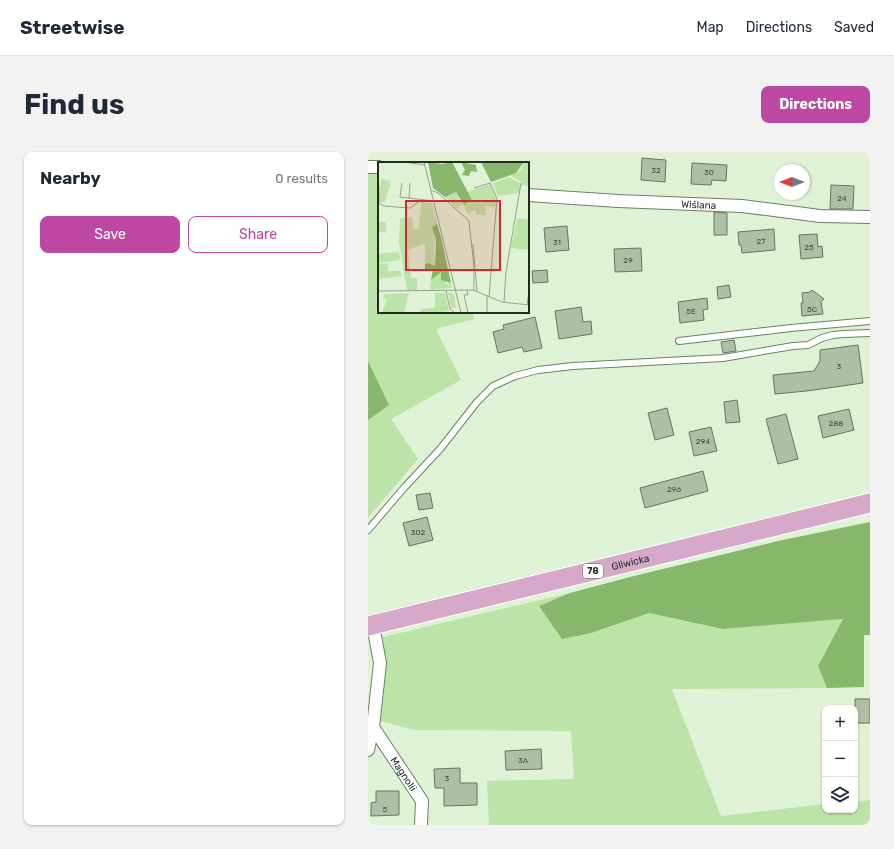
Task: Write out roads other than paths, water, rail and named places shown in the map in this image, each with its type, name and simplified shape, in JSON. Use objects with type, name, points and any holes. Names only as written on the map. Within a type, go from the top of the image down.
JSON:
[{"type":"main road","name":"Gliwicka","points":[[371,626],[870,503]]},
{"type":"street","name":"Wiślana","points":[[529,195],[618,201],[742,206],[820,216],[870,217]]},
{"type":"street","points":[[368,750],[373,727],[380,663],[371,626]]},
{"type":"street","name":"Magnolii","points":[[373,727],[422,801],[421,825]]},
{"type":"lane","points":[[679,341],[791,328],[870,321]]},
{"type":"lane","points":[[368,530],[440,448],[477,402],[494,386],[515,376],[538,370],[573,366],[723,358],[792,346],[808,345],[822,338],[833,335],[870,333]]}]
